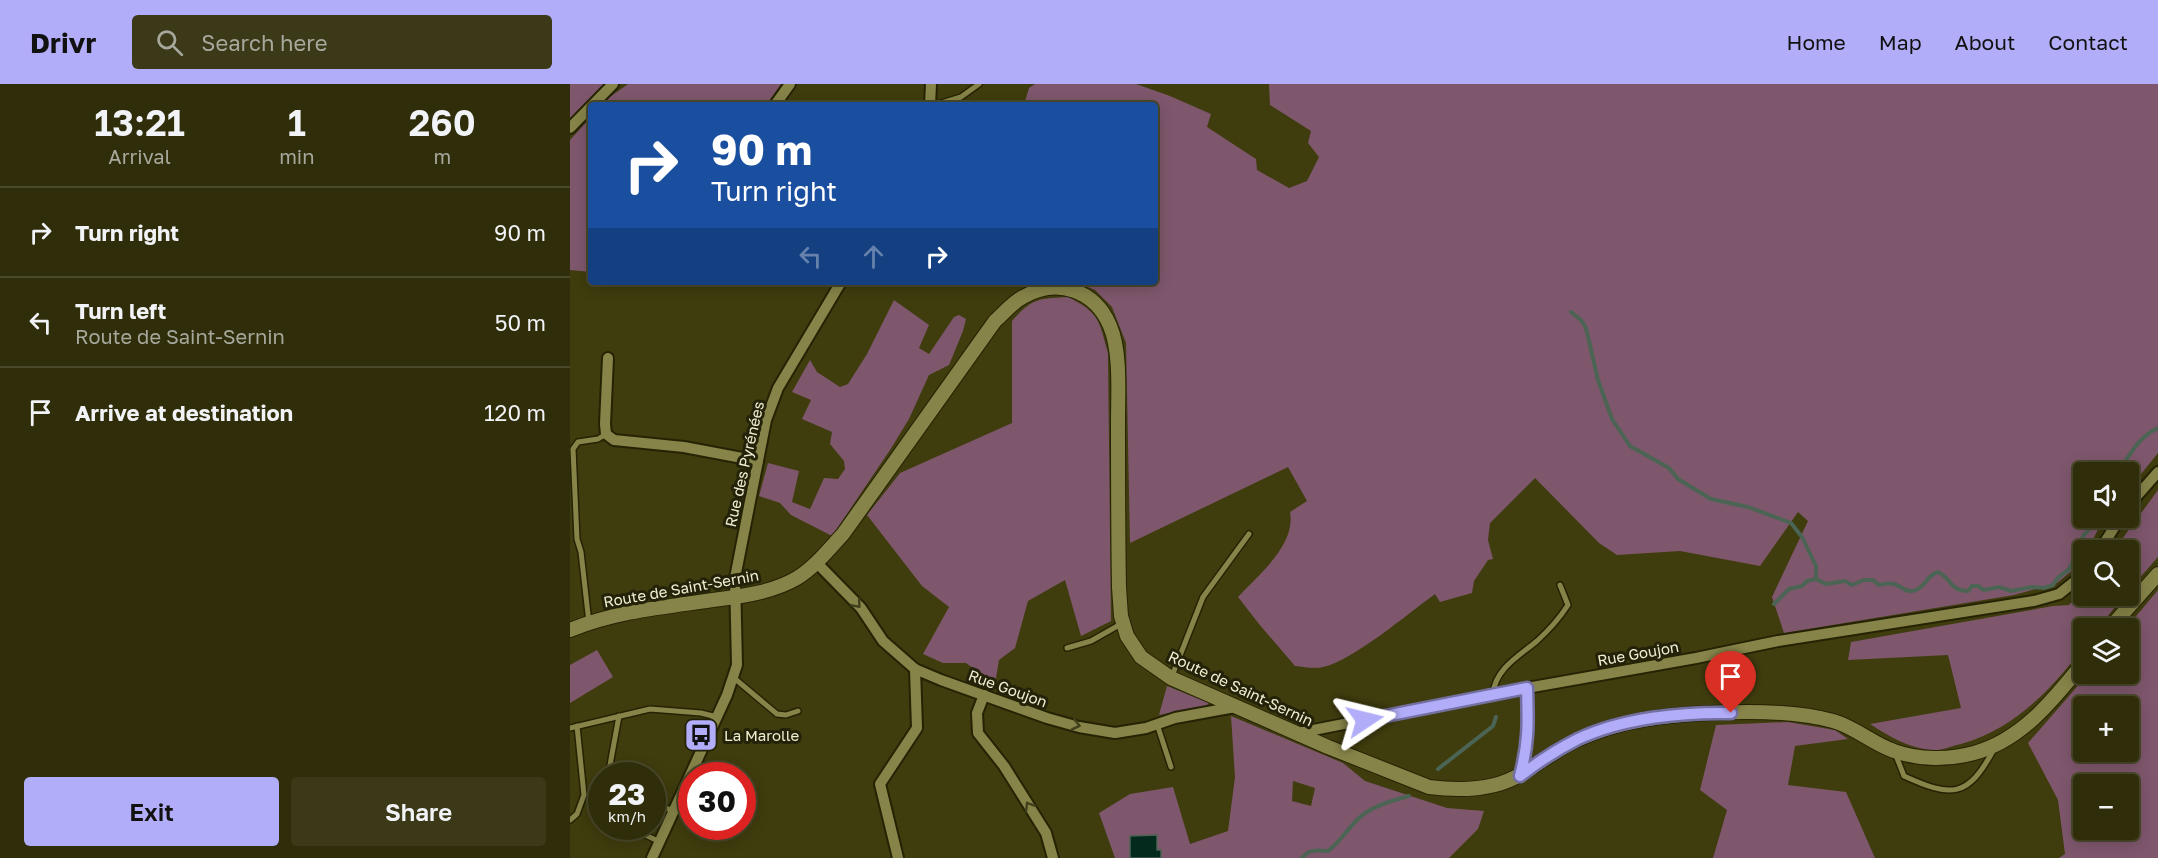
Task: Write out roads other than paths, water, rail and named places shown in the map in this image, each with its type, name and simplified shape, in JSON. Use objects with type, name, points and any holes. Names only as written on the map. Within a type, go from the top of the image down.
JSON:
[{"type":"street","points":[[595,102],[613,84]]},
{"type":"street","points":[[777,102],[790,84]]},
{"type":"street","points":[[930,102],[931,84]]},
{"type":"street","points":[[570,128],[588,110]]},
{"type":"street","name":"Rue des Pyrénées","points":[[652,858],[734,678],[739,652],[735,578],[766,420],[778,388],[839,285]]},
{"type":"street","name":"Route de Saint-Sernin","points":[[570,630],[589,622],[639,610],[761,592],[798,577],[843,534],[995,321],[1021,297],[1035,291],[1059,287],[1080,291],[1100,308],[1111,327],[1118,378],[1119,587],[1123,623],[1127,636],[1141,657],[1171,678],[1235,707],[1429,787],[1452,790],[1499,785],[1520,776],[1541,760],[1578,739],[1627,722],[1712,713],[1789,714],[1834,721],[1894,751],[1936,759],[1973,753],[1996,745],[2018,732],[2050,703],[2073,675]]},
{"type":"street","points":[[608,358],[604,424],[606,434],[614,440],[684,447],[758,461]]},
{"type":"street","points":[[2139,492],[2158,472]]},
{"type":"street","name":"Rue Goujon","points":[[816,562],[861,608],[883,641],[915,669],[1047,718],[1115,733],[1175,718],[1235,707]]},
{"type":"street","points":[[2119,618],[2158,574]]},
{"type":"street","name":"Rue Goujon","points":[[1298,732],[1696,658],[1778,640],[2034,601],[2059,594],[2073,583]]},
{"type":"street","points":[[898,858],[880,784],[917,728],[915,669]]},
{"type":"street","points":[[1520,776],[1527,751],[1529,730],[1527,688]]},
{"type":"street","points":[[984,695],[977,713],[978,733],[1004,766],[1046,833],[1053,858]]},
{"type":"lane","points":[[944,102],[961,97],[979,84]]},
{"type":"lane","points":[[589,622],[581,552],[577,539],[573,449],[578,442],[598,439],[606,434]]},
{"type":"lane","points":[[1171,678],[1203,597],[1250,534]]},
{"type":"lane","points":[[1492,696],[1494,684],[1510,661],[1537,641],[1557,622],[1568,605],[1560,585]]},
{"type":"lane","points":[[1066,648],[1091,640],[1123,623]]},
{"type":"lane","points":[[734,678],[777,714],[786,715],[798,711]]},
{"type":"lane","points":[[570,728],[650,709],[701,713],[717,717]]},
{"type":"lane","points":[[611,762],[619,716]]},
{"type":"lane","points":[[1157,724],[1171,767]]},
{"type":"lane","points":[[570,820],[577,814],[584,795],[578,726]]},
{"type":"lane","points":[[1894,751],[1904,776],[1930,788],[1953,791],[1971,783],[1984,767],[1996,745]]},
{"type":"lane","points":[[666,808],[674,812]]},
{"type":"lane","points":[[656,840],[660,842]]},
{"type":"waterway","points":[[1571,312],[1581,320],[1586,328],[1598,380],[1612,419],[1630,446],[1669,468],[1678,479],[1711,499],[1748,507],[1791,523],[1802,537],[1816,566],[1816,579]]},
{"type":"waterway","points":[[2125,462],[2140,441],[2158,428]]},
{"type":"waterway","points":[[1774,604],[1789,589],[1816,579],[1826,584],[1845,581],[1852,585],[1864,580],[1873,580],[1879,585],[1894,584],[1913,591],[1938,572],[1954,587],[1968,591],[1972,586],[1978,586],[1984,590],[1999,587],[2011,591],[2032,587],[2044,588],[2053,585],[2057,578],[2070,568],[2083,536],[2091,528]]},
{"type":"waterway","points":[[1438,769],[1493,726],[1496,717]]},
{"type":"waterway","points":[[1302,858],[1313,851],[1328,851],[1368,811],[1409,796]]},
{"type":"place","name":"La Marolle","points":[[701,735]]}]
